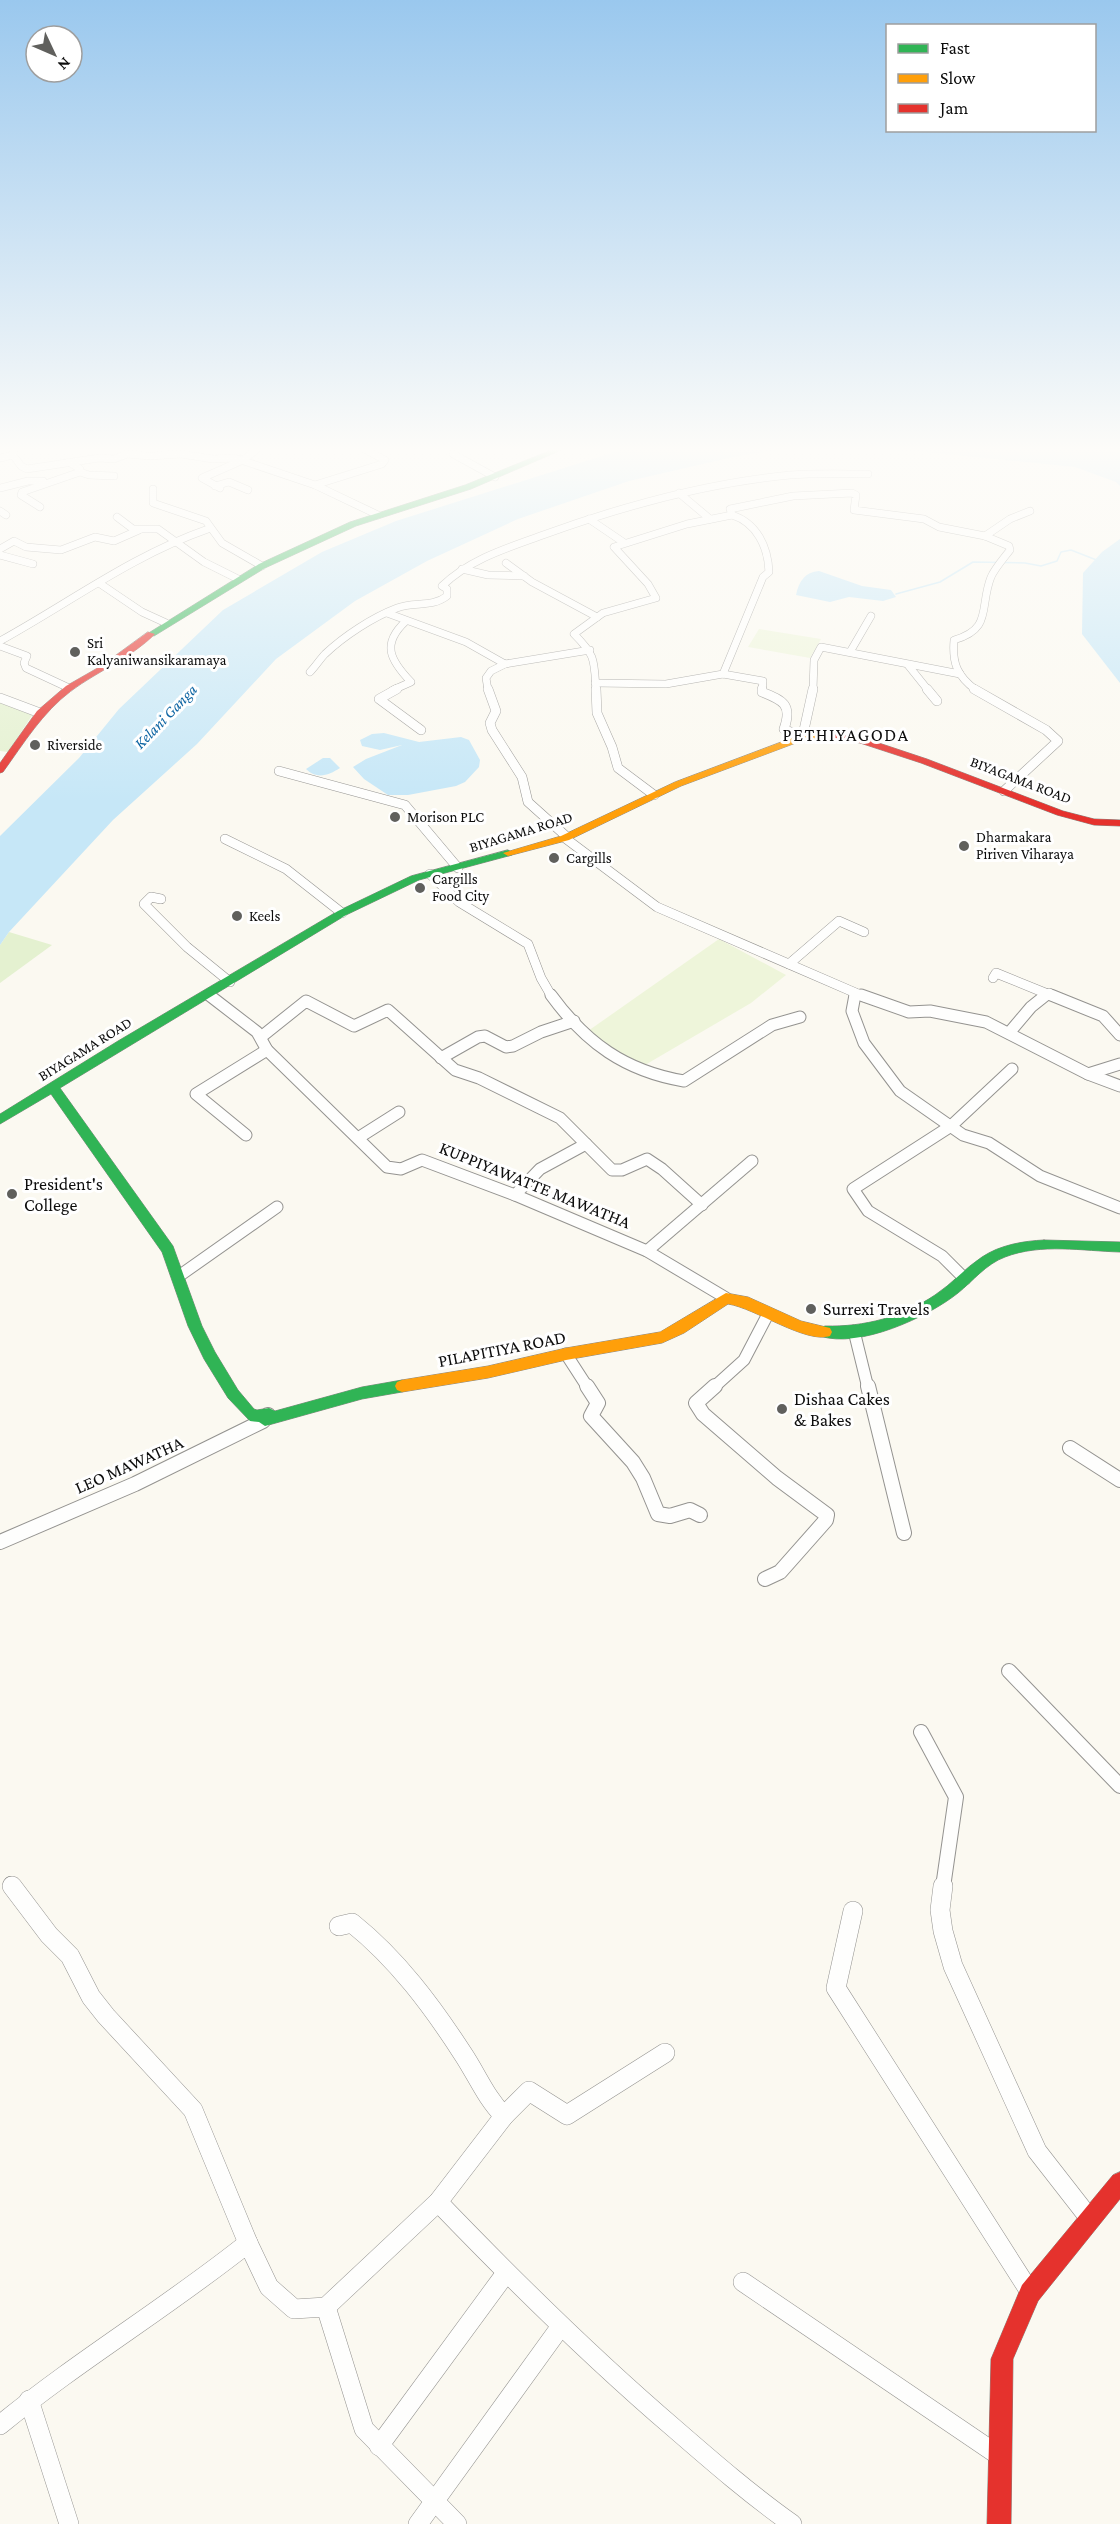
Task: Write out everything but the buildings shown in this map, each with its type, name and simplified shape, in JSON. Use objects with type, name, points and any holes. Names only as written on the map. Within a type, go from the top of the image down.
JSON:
[{"type":"main road","points":[[0,770],[40,713],[69,688],[104,668],[166,623],[260,567]]},
{"type":"main road","name":"BIYAGAMA ROAD","points":[[0,1120],[122,1044],[342,914],[402,883],[566,837],[654,795],[805,736],[840,735],[861,740],[1079,819],[1120,823]]},
{"type":"main road","name":"PILAPITIYA ROAD","points":[[53,1088],[159,1235],[179,1276],[200,1338],[238,1401],[255,1417],[269,1414]]},
{"type":"main road","points":[[726,1298],[741,1300],[768,1314],[819,1332],[854,1331],[886,1324],[921,1310],[993,1256],[1014,1249],[1120,1247]]},
{"type":"main road","name":"PILAPITIYA ROAD","points":[[269,1414],[265,1420],[362,1393],[488,1372],[566,1354],[662,1337],[680,1329],[726,1298]]},
{"type":"main road","points":[[999,2524],[1002,2359],[1030,2293],[1120,2182]]},
{"type":"street","points":[[0,644],[125,567]]},
{"type":"street","points":[[214,567],[238,579]]},
{"type":"street","points":[[310,672],[324,655],[338,644],[387,613],[407,605],[440,603],[447,596],[447,589],[442,586],[466,567]]},
{"type":"street","points":[[511,567],[597,617]]},
{"type":"street","points":[[632,567],[648,584],[656,598],[613,609],[597,617],[574,634],[590,650],[596,667],[597,713],[612,747],[618,768],[654,795]]},
{"type":"street","points":[[723,674],[763,578],[769,572],[768,567]]},
{"type":"street","points":[[998,567],[991,576],[990,589],[980,624],[969,636],[954,640],[952,660],[960,674],[983,697],[1042,728],[1058,741],[1004,791]]},
{"type":"street","points":[[462,569],[488,575],[524,576]]},
{"type":"street","points":[[99,583],[134,607],[166,623]]},
{"type":"street","points":[[387,613],[466,642],[505,664]]},
{"type":"street","points":[[850,652],[871,616]]},
{"type":"street","points":[[406,621],[394,634],[390,650],[396,669],[411,682],[385,694],[380,699],[421,730]]},
{"type":"street","points":[[0,644],[27,656],[24,663],[26,668],[69,688]]},
{"type":"street","points":[[595,683],[666,684],[723,674],[763,681],[762,692],[778,697],[783,702],[786,717],[784,729],[805,736],[804,730],[813,697],[814,660],[821,647],[960,674]]},
{"type":"street","points":[[590,650],[505,664],[491,671],[486,678],[496,711],[490,723],[492,730],[522,777],[528,802],[603,869],[657,907],[855,993],[909,1012],[930,1011],[974,1018],[1009,1033],[1088,1074],[1120,1086]]},
{"type":"street","points":[[908,664],[937,701]]},
{"type":"street","points":[[0,698],[40,713]]},
{"type":"street","points":[[279,771],[405,805],[458,868]]},
{"type":"street","points":[[225,839],[286,869],[342,914]]},
{"type":"street","points":[[430,874],[459,902],[528,944],[533,951],[542,981],[574,1022],[597,1046],[615,1059],[684,1081],[772,1025],[800,1017]]},
{"type":"street","points":[[160,899],[151,897],[144,904],[187,946],[230,982]]},
{"type":"street","points":[[789,964],[839,921],[864,932]]},
{"type":"street","points":[[993,978],[996,973],[1108,1019],[1120,1035]]},
{"type":"street","points":[[855,993],[852,1011],[864,1043],[900,1091],[963,1135],[989,1143],[1040,1176],[1120,1208]]},
{"type":"street","points":[[1009,1033],[1031,1007],[1049,993]]},
{"type":"street","name":"KUPPIYAWATTE MAWATHA","points":[[208,995],[261,1036],[267,1050],[387,1167],[401,1169],[417,1160],[427,1161],[515,1195],[648,1251],[726,1298]]},
{"type":"street","points":[[261,1036],[306,1001],[354,1026],[388,1010],[455,1070],[479,1078],[560,1118],[616,1171],[624,1170],[640,1160],[648,1159],[657,1163],[702,1205]]},
{"type":"street","points":[[441,1058],[478,1037],[485,1036],[506,1047],[513,1046],[541,1032],[574,1022]]},
{"type":"street","points":[[246,1135],[196,1094],[267,1050]]},
{"type":"street","points":[[1088,1074],[1120,1064]]},
{"type":"street","points":[[965,1279],[942,1256],[868,1211],[853,1189],[951,1126],[1012,1069]]},
{"type":"street","points":[[358,1138],[399,1112]]},
{"type":"street","points":[[515,1195],[540,1169],[586,1144]]},
{"type":"street","points":[[648,1251],[752,1161]]},
{"type":"street","points":[[179,1276],[277,1207]]},
{"type":"street","points":[[765,1579],[780,1572],[826,1520],[827,1515],[768,1471],[703,1414],[696,1403],[744,1360],[768,1314]]},
{"type":"street","points":[[854,1331],[904,1533]]},
{"type":"street","points":[[566,1354],[598,1403],[591,1416],[633,1462],[644,1478],[658,1514],[670,1516],[690,1510],[699,1515]]},
{"type":"street","name":"LEO MAWATHA","points":[[0,1542],[135,1484],[263,1421],[269,1414]]},
{"type":"street","points":[[1070,1449],[1120,1480]]},
{"type":"street","points":[[1008,1671],[1120,1786]]},
{"type":"street","points":[[921,1732],[956,1797],[940,1910],[943,1931],[953,1966],[1037,2151],[1090,2219]]},
{"type":"street","points":[[11,1884],[49,1935],[70,1956],[91,1997],[105,2016],[193,2110],[269,2287],[294,2309],[326,2307],[438,2202],[504,2116],[530,2091],[567,2115],[665,2053]]},
{"type":"street","points":[[854,1911],[836,1988],[1030,2293]]},
{"type":"street","points":[[339,1926],[352,1923],[372,1937],[450,2033],[484,2093],[504,2116]]},
{"type":"street","points":[[438,2202],[506,2273],[622,2384],[756,2499],[792,2524]]},
{"type":"street","points":[[0,2425],[29,2400],[177,2297],[249,2243]]},
{"type":"street","points":[[379,2446],[506,2273]]},
{"type":"street","points":[[743,2282],[1000,2457]]},
{"type":"street","points":[[326,2307],[364,2429],[458,2524]]},
{"type":"street","points":[[418,2524],[561,2326]]},
{"type":"street","points":[[29,2400],[69,2524]]},
{"type":"green space","points":[[759,629],[821,639],[810,658],[748,647]]},
{"type":"green space","points":[[0,701],[33,714],[8,752],[0,751]]},
{"type":"green space","points":[[9,932],[52,945],[0,983],[0,945]]},
{"type":"green space","points":[[719,939],[786,975],[751,1003],[645,1065],[617,1055],[588,1031]]},
{"type":"water","name":"Kelani Ganga","points":[[297,567],[417,567],[355,601],[276,659],[197,744],[113,820],[9,932],[0,945],[0,836],[79,758],[119,709],[223,610]]},
{"type":"water","points":[[1089,567],[1120,567],[1120,683],[1082,634],[1083,573]]},
{"type":"water","points":[[819,571],[862,586],[891,590],[896,597],[883,601],[849,597],[830,602],[796,595],[803,578]]},
{"type":"water","points":[[384,733],[419,742],[461,737],[469,740],[480,760],[479,767],[465,782],[456,786],[408,795],[388,795],[364,779],[353,767],[366,759],[402,745],[380,750],[362,746],[360,740],[372,734]]},
{"type":"water","points":[[323,758],[330,758],[340,768],[323,775],[314,774],[306,769]]},
{"type":"waterway","points":[[896,594],[940,582],[965,567]]},
{"type":"traffic: fast","points":[[151,634],[261,567]]},
{"type":"traffic: fast","points":[[0,1120],[122,1044],[342,913],[415,878],[508,853]]},
{"type":"traffic: fast","points":[[53,1087],[168,1250],[195,1326],[209,1355],[233,1394],[249,1413],[255,1417],[269,1414],[265,1420],[362,1393],[402,1386]]},
{"type":"traffic: fast","points":[[825,1332],[859,1331],[910,1316],[940,1299],[976,1269],[1001,1253],[1029,1246],[1060,1244],[1120,1247]]},
{"type":"traffic: slow","points":[[508,853],[565,838],[678,784],[808,735],[825,736]]},
{"type":"traffic: slow","points":[[402,1386],[488,1372],[566,1354],[662,1337],[679,1329],[726,1298],[743,1301],[798,1326],[825,1332]]},
{"type":"traffic: jam","points":[[0,770],[40,713],[69,688],[104,668],[151,634]]},
{"type":"traffic: jam","points":[[825,736],[861,740],[924,761],[1060,813],[1094,822],[1120,823]]},
{"type":"traffic: jam","points":[[999,2524],[1002,2359],[1030,2293],[1120,2182]]},
{"type":"place","name":"Sri Kalyaniwansikaramaya","points":[[75,652]]},
{"type":"place","name":"Riverside","points":[[35,745]]},
{"type":"place","name":"Morison PLC","points":[[395,817]]},
{"type":"place","name":"Dharmakara Piriven Viharaya","points":[[964,846]]},
{"type":"place","name":"Cargills","points":[[554,858]]},
{"type":"place","name":"Cargills Food City","points":[[420,888]]},
{"type":"place","name":"Keels","points":[[237,916]]},
{"type":"place","name":"President's College","points":[[12,1194]]},
{"type":"place","name":"Surrexi Travels","points":[[811,1309]]},
{"type":"place","name":"Dishaa Cakes & Bakes","points":[[782,1409]]},
{"type":"district","name":"PETHIYAGODA","points":[[846,735]]}]
